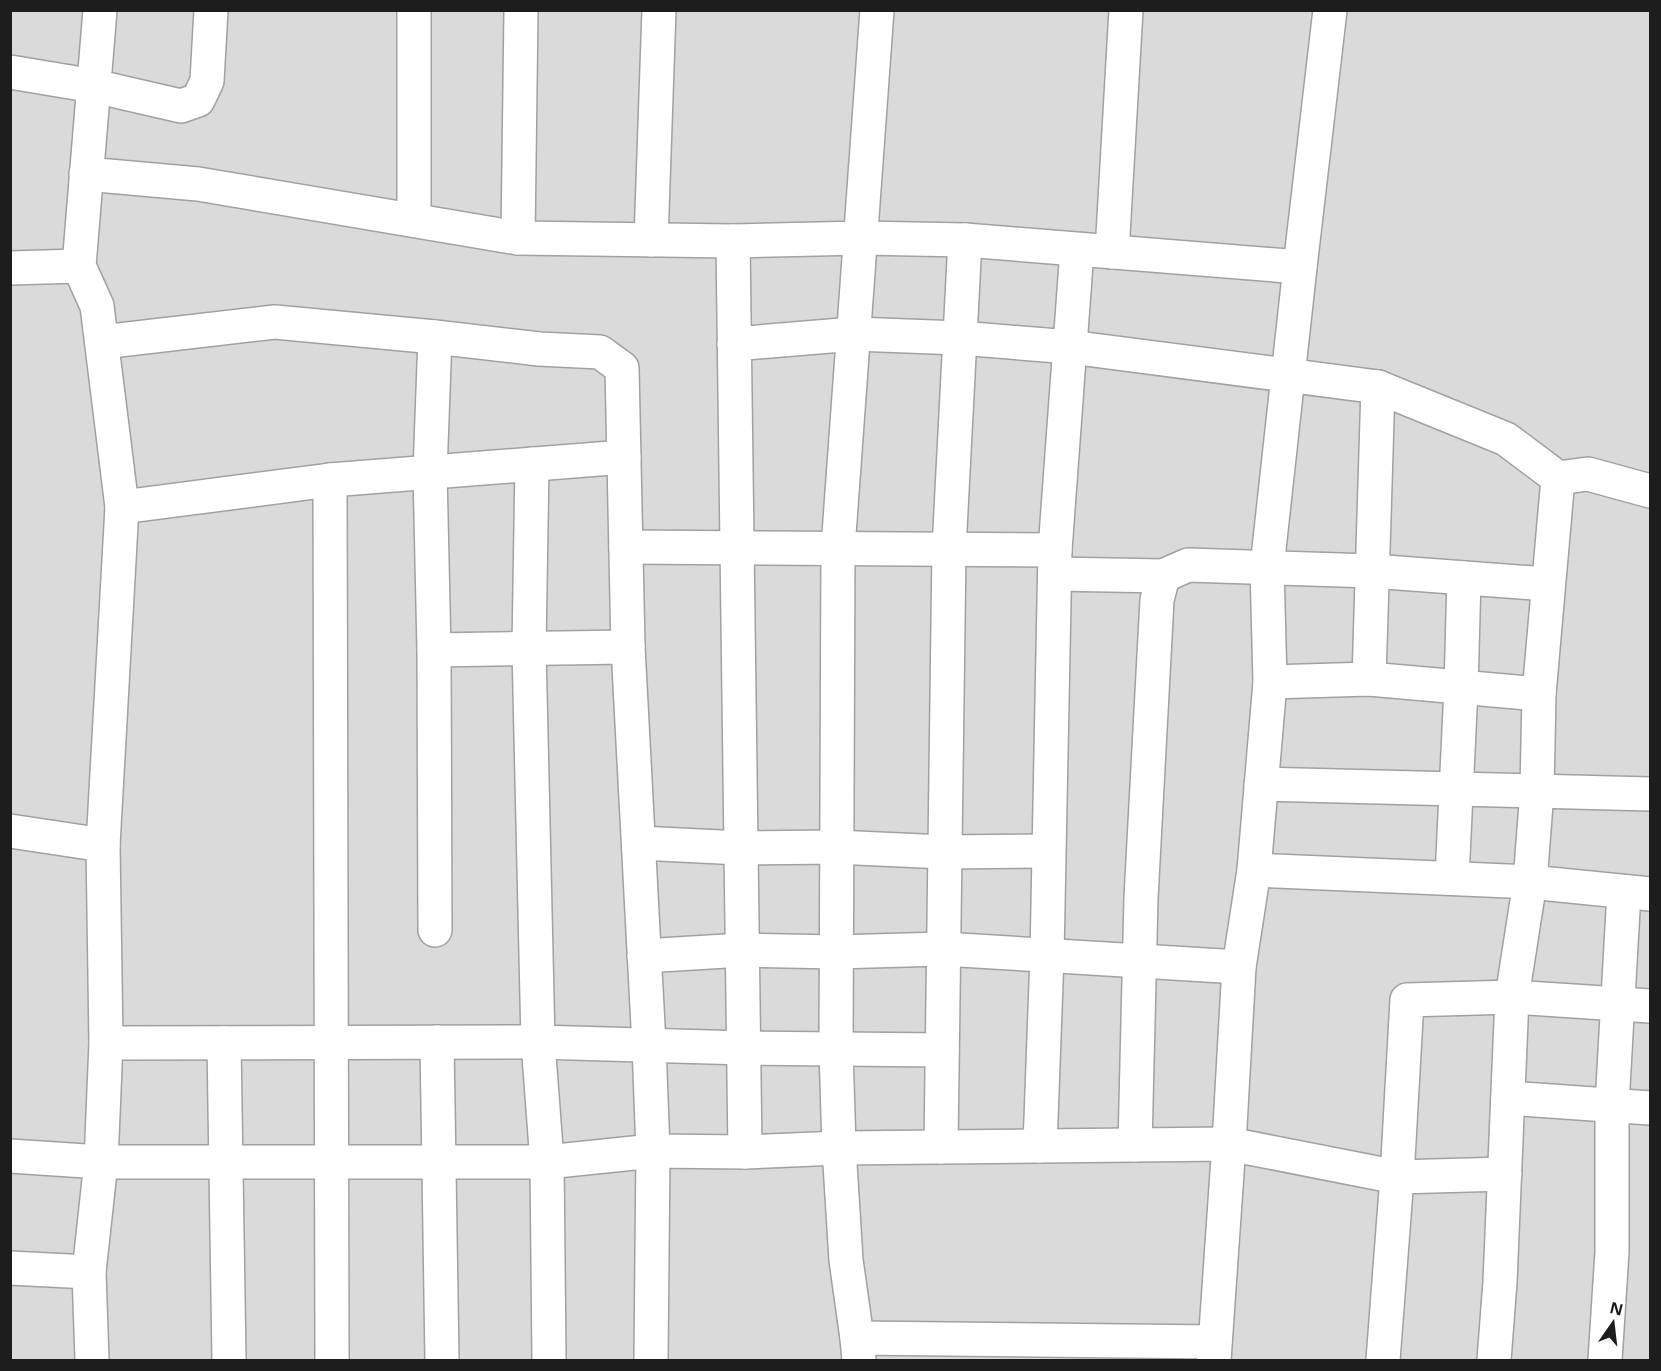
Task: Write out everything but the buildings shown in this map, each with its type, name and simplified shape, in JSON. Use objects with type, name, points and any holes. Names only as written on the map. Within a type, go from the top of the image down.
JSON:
[{"type":"street","points":[[92,1360],[89,1272],[101,1162],[106,1043],[103,845],[123,507],[97,306],[79,266],[100,10]]},
{"type":"street","points":[[10,72],[94,86],[181,106],[198,99],[207,81],[211,10]]},
{"type":"street","points":[[414,10],[414,220]]},
{"type":"street","points":[[518,238],[521,10]]},
{"type":"street","points":[[651,240],[659,10]]},
{"type":"street","points":[[877,10],[862,238],[837,548],[836,1049],[846,1260],[858,1349],[1215,1351],[1239,967],[1254,870],[1270,682],[1268,567],[1330,10]]},
{"type":"street","points":[[1112,252],[1126,10]]},
{"type":"street","points":[[86,174],[198,184],[518,238],[733,241],[862,238],[965,240],[1300,267]]},
{"type":"street","points":[[941,1147],[949,549],[965,240]]},
{"type":"street","points":[[733,241],[745,1152]]},
{"type":"street","points":[[1040,1146],[1047,956],[1055,562],[1077,250]]},
{"type":"street","points":[[10,268],[79,266]]},
{"type":"street","points":[[102,342],[275,322],[539,349],[600,352],[622,368],[628,647],[653,1151],[651,1360]]},
{"type":"street","points":[[734,344],[854,334],[960,338],[1070,346],[1378,387],[1506,439],[1558,478],[1588,474],[1650,491]]},
{"type":"street","points":[[435,337],[430,472],[434,650],[435,930]]},
{"type":"street","points":[[1369,679],[1378,387]]},
{"type":"street","points":[[123,507],[330,480],[624,457]]},
{"type":"street","points":[[532,464],[529,648],[538,1042],[547,1162],[549,1360]]},
{"type":"street","points":[[1494,1360],[1500,1282],[1512,998],[1530,882],[1537,791],[1539,694],[1558,478]]},
{"type":"street","points":[[330,480],[332,1360]]},
{"type":"street","points":[[626,548],[949,549],[1163,576],[1188,565],[1372,571],[1547,584]]},
{"type":"street","points":[[1134,1145],[1139,960],[1157,600],[1163,576]]},
{"type":"street","points":[[1452,878],[1464,578]]},
{"type":"street","points":[[434,650],[628,647]]},
{"type":"street","points":[[1270,682],[1369,679],[1539,694]]},
{"type":"street","points":[[1261,784],[1650,794]]},
{"type":"street","points":[[10,831],[103,845]]},
{"type":"street","points":[[639,843],[741,848],[835,847],[944,852],[1048,851]]},
{"type":"street","points":[[1254,870],[1530,882],[1637,893],[1618,1004],[1612,1105],[1612,1252],[1605,1360]]},
{"type":"street","points":[[644,956],[742,950],[835,952],[943,949],[1239,967]]},
{"type":"street","points":[[1383,1360],[1407,1000],[1512,998],[1650,1006]]},
{"type":"street","points":[[437,1042],[442,1360]]},
{"type":"street","points":[[106,1043],[538,1042],[744,1048],[942,1050]]},
{"type":"street","points":[[224,1043],[229,1360]]},
{"type":"street","points":[[1508,1098],[1650,1108]]},
{"type":"street","points":[[10,1156],[101,1162],[547,1162],[653,1151],[745,1152],[839,1148],[1229,1144],[1397,1177],[1505,1174]]},
{"type":"street","points":[[10,1268],[89,1272]]},
{"type":"shaded area","points":[[11,11],[1650,11],[1650,1360],[11,1360]]}]
